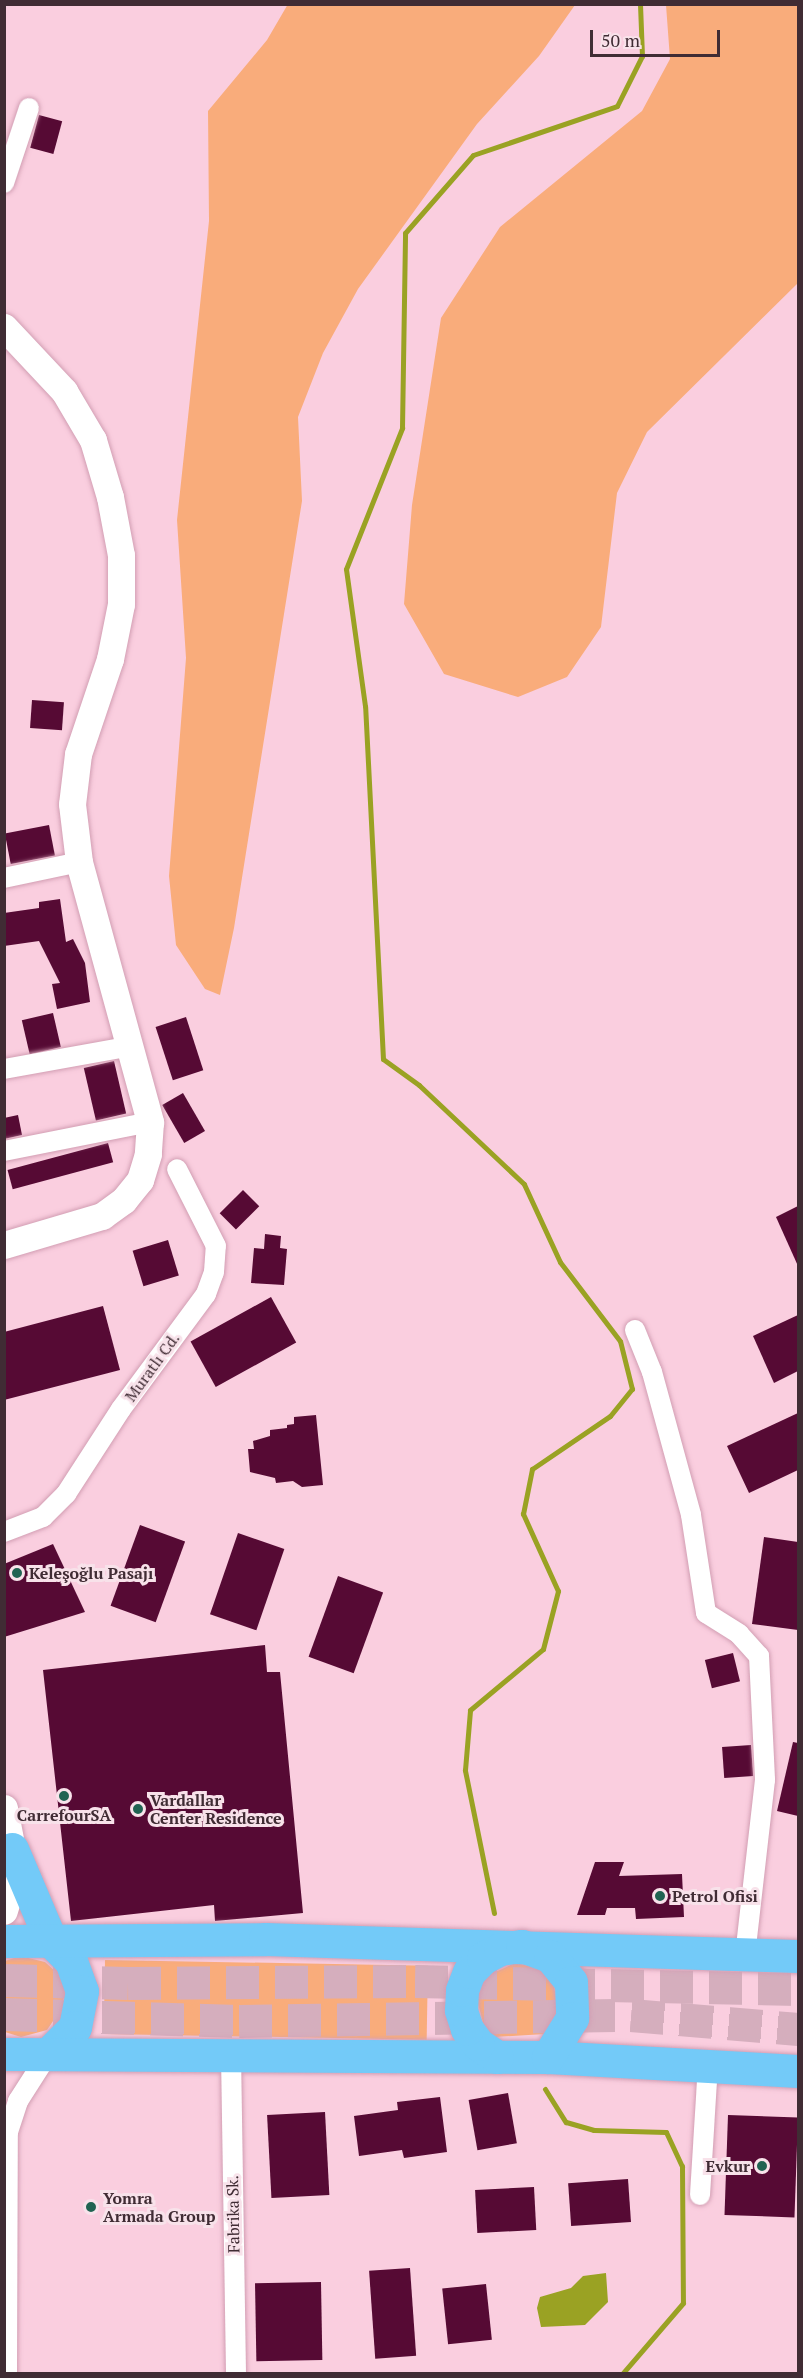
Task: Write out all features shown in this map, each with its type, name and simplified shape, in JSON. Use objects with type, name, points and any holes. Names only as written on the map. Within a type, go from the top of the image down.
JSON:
[{"type":"highway","points":[[12,1849],[51,1941],[70,1961],[82,1991],[75,2027],[48,2054]]},
{"type":"highway","points":[[4,1941],[265,1939],[798,1956]]},
{"type":"highway","points":[[497,2056],[478,2044],[466,2029],[461,2010],[462,1990],[470,1972],[483,1958],[500,1949],[522,1946],[550,1956],[571,1982],[572,2018],[548,2057]]},
{"type":"highway","points":[[4,2054],[548,2057],[798,2071]]},
{"type":"street","points":[[4,183],[29,108]]},
{"type":"street","points":[[4,327],[64,391],[93,440],[111,497],[121,555],[121,604],[110,659],[78,754],[72,804],[79,862],[132,1046],[150,1122],[148,1154],[143,1172],[124,1200],[102,1216],[4,1245]]},
{"type":"street","points":[[4,878],[79,862]]},
{"type":"street","points":[[4,1069],[132,1046]]},
{"type":"street","points":[[4,1150],[150,1122]]},
{"type":"street","name":"Muratlı Cd.","points":[[4,1532],[43,1517],[66,1494],[121,1409],[206,1294],[214,1272],[216,1246],[177,1169]]},
{"type":"street","points":[[635,1330],[652,1372],[691,1515],[706,1613],[739,1634],[759,1656],[765,1780],[745,1955]]},
{"type":"street","points":[[4,1808],[12,1849],[12,1884],[4,1911]]},
{"type":"street","points":[[7,2373],[8,2132],[18,2101],[48,2054]]},
{"type":"street","name":"Fabrika Sk.","points":[[231,2054],[236,2373]]},
{"type":"street","points":[[700,2195],[708,2065]]},
{"type":"shaded area","points":[[288,4],[575,5],[539,56],[477,124],[358,289],[323,353],[298,417],[302,501],[234,928],[220,995],[205,989],[176,945],[169,876],[186,658],[177,520],[209,221],[208,111],[267,40]]},
{"type":"shaded area","points":[[666,5],[798,5],[798,283],[647,432],[617,493],[601,627],[567,677],[518,697],[444,674],[404,604],[412,505],[441,318],[500,227],[642,111],[670,59]]},
{"type":"shaded area","points":[[20,1956],[45,1962],[55,1971],[64,1995],[62,2008],[47,2030],[21,2037],[5,2032],[5,1961]]},
{"type":"shaded area","points":[[105,1960],[428,1966],[427,2040],[104,2034]]},
{"type":"shaded area","points":[[515,1963],[538,1968],[554,1986],[558,2010],[545,2034],[494,2037],[484,2026],[477,2000],[481,1986],[489,1975]]},
{"type":"shaded area","points":[[606,2273],[608,2302],[585,2325],[541,2327],[537,2308],[540,2297],[571,2288],[583,2276]]},
{"type":"building","points":[[39,115],[62,121],[53,154],[30,148]]},
{"type":"building","points":[[32,700],[64,702],[62,730],[30,728]]},
{"type":"building","points":[[49,825],[55,855],[11,864],[5,834]]},
{"type":"building","points":[[60,899],[66,942],[73,939],[85,963],[90,1002],[57,1009],[52,984],[60,983],[39,941],[4,946],[4,913],[39,908],[39,902]]},
{"type":"building","points":[[53,1013],[61,1047],[30,1054],[22,1020]]},
{"type":"building","points":[[186,1017],[203,1070],[173,1080],[156,1027]]},
{"type":"building","points":[[114,1061],[126,1114],[96,1121],[84,1068]]},
{"type":"building","points":[[183,1093],[205,1131],[184,1143],[162,1105]]},
{"type":"building","points":[[18,1115],[22,1135],[4,1139],[4,1118]]},
{"type":"building","points":[[108,1143],[113,1162],[13,1189],[8,1170]]},
{"type":"building","points":[[243,1190],[259,1206],[236,1230],[220,1213]]},
{"type":"building","points":[[798,1206],[798,1266],[776,1217]]},
{"type":"building","points":[[265,1234],[281,1236],[280,1248],[287,1249],[284,1285],[251,1283],[254,1248],[264,1249]]},
{"type":"building","points":[[168,1240],[179,1275],[143,1286],[133,1251]]},
{"type":"building","points":[[271,1297],[296,1342],[216,1387],[191,1342]]},
{"type":"building","points":[[103,1306],[120,1370],[4,1400],[4,1332]]},
{"type":"building","points":[[798,1315],[798,1371],[774,1383],[753,1336]]},
{"type":"building","points":[[798,1413],[798,1470],[749,1493],[727,1446]]},
{"type":"building","points":[[316,1415],[323,1485],[302,1487],[293,1481],[276,1483],[275,1478],[250,1472],[248,1449],[254,1449],[253,1441],[270,1436],[270,1430],[287,1428],[287,1425],[294,1424],[294,1417]]},
{"type":"building","points":[[140,1525],[185,1541],[156,1622],[111,1606]]},
{"type":"building","points":[[238,1533],[284,1549],[256,1630],[210,1614]]},
{"type":"building","points":[[764,1537],[798,1542],[798,1630],[752,1624]]},
{"type":"building","points":[[53,1544],[85,1612],[4,1637],[4,1564]]},
{"type":"building","points":[[338,1576],[383,1592],[354,1673],[309,1657]]},
{"type":"building","points":[[265,1645],[267,1672],[280,1672],[303,1913],[215,1921],[214,1905],[71,1921],[43,1670]]},
{"type":"building","points":[[733,1653],[740,1681],[712,1688],[705,1660]]},
{"type":"building","points":[[793,1742],[798,1743],[798,1816],[777,1811]]},
{"type":"building","points":[[751,1745],[753,1776],[724,1778],[722,1747]]},
{"type":"building","points":[[595,1862],[624,1862],[619,1876],[682,1874],[684,1917],[636,1919],[635,1908],[607,1908],[605,1915],[577,1915]]},
{"type":"building","points":[[508,2093],[517,2143],[477,2150],[469,2100]]},
{"type":"building","points":[[440,2097],[447,2152],[404,2158],[402,2150],[359,2156],[354,2116],[398,2110],[397,2102]]},
{"type":"building","points":[[325,2112],[329,2195],[271,2198],[267,2115]]},
{"type":"building","name":"Evkur","points":[[728,2115],[798,2117],[794,2217],[725,2215]]},
{"type":"building","points":[[628,2179],[631,2222],[571,2226],[568,2183]]},
{"type":"building","points":[[534,2187],[536,2230],[477,2233],[475,2190]]},
{"type":"building","points":[[410,2268],[416,2356],[375,2359],[369,2271]]},
{"type":"building","points":[[321,2282],[322,2360],[256,2361],[255,2283]]},
{"type":"building","points":[[486,2284],[492,2340],[448,2344],[442,2289]]},
{"type":"waterway","points":[[494,1913],[465,1770],[470,1710],[543,1649],[558,1591],[523,1514],[532,1469],[610,1416],[632,1389],[620,1341],[560,1262],[524,1184],[419,1085],[383,1059],[365,706],[346,569],[402,428],[405,233],[473,155],[617,106],[642,56],[640,4]]},
{"type":"waterway","points":[[545,2089],[566,2122],[594,2130],[666,2132],[682,2166],[683,2303],[622,2374]]},
{"type":"tunnel","points":[[4,1980],[128,1983],[415,1981],[798,1989]]},
{"type":"tunnel","points":[[4,2014],[239,2021],[631,2015],[798,2029]]},
{"type":"place","name":"Keleşoğlu Pasajı","points":[[17,1573]]},
{"type":"place","name":"CarrefourSA","points":[[64,1796]]},
{"type":"place","name":"Vardallar Center Residence","points":[[138,1809]]},
{"type":"place","name":"Petrol Ofisi","points":[[660,1896]]},
{"type":"place","name":"Evkur","points":[[762,2166]]},
{"type":"place","name":"Yomra Armada Group","points":[[91,2207]]}]
